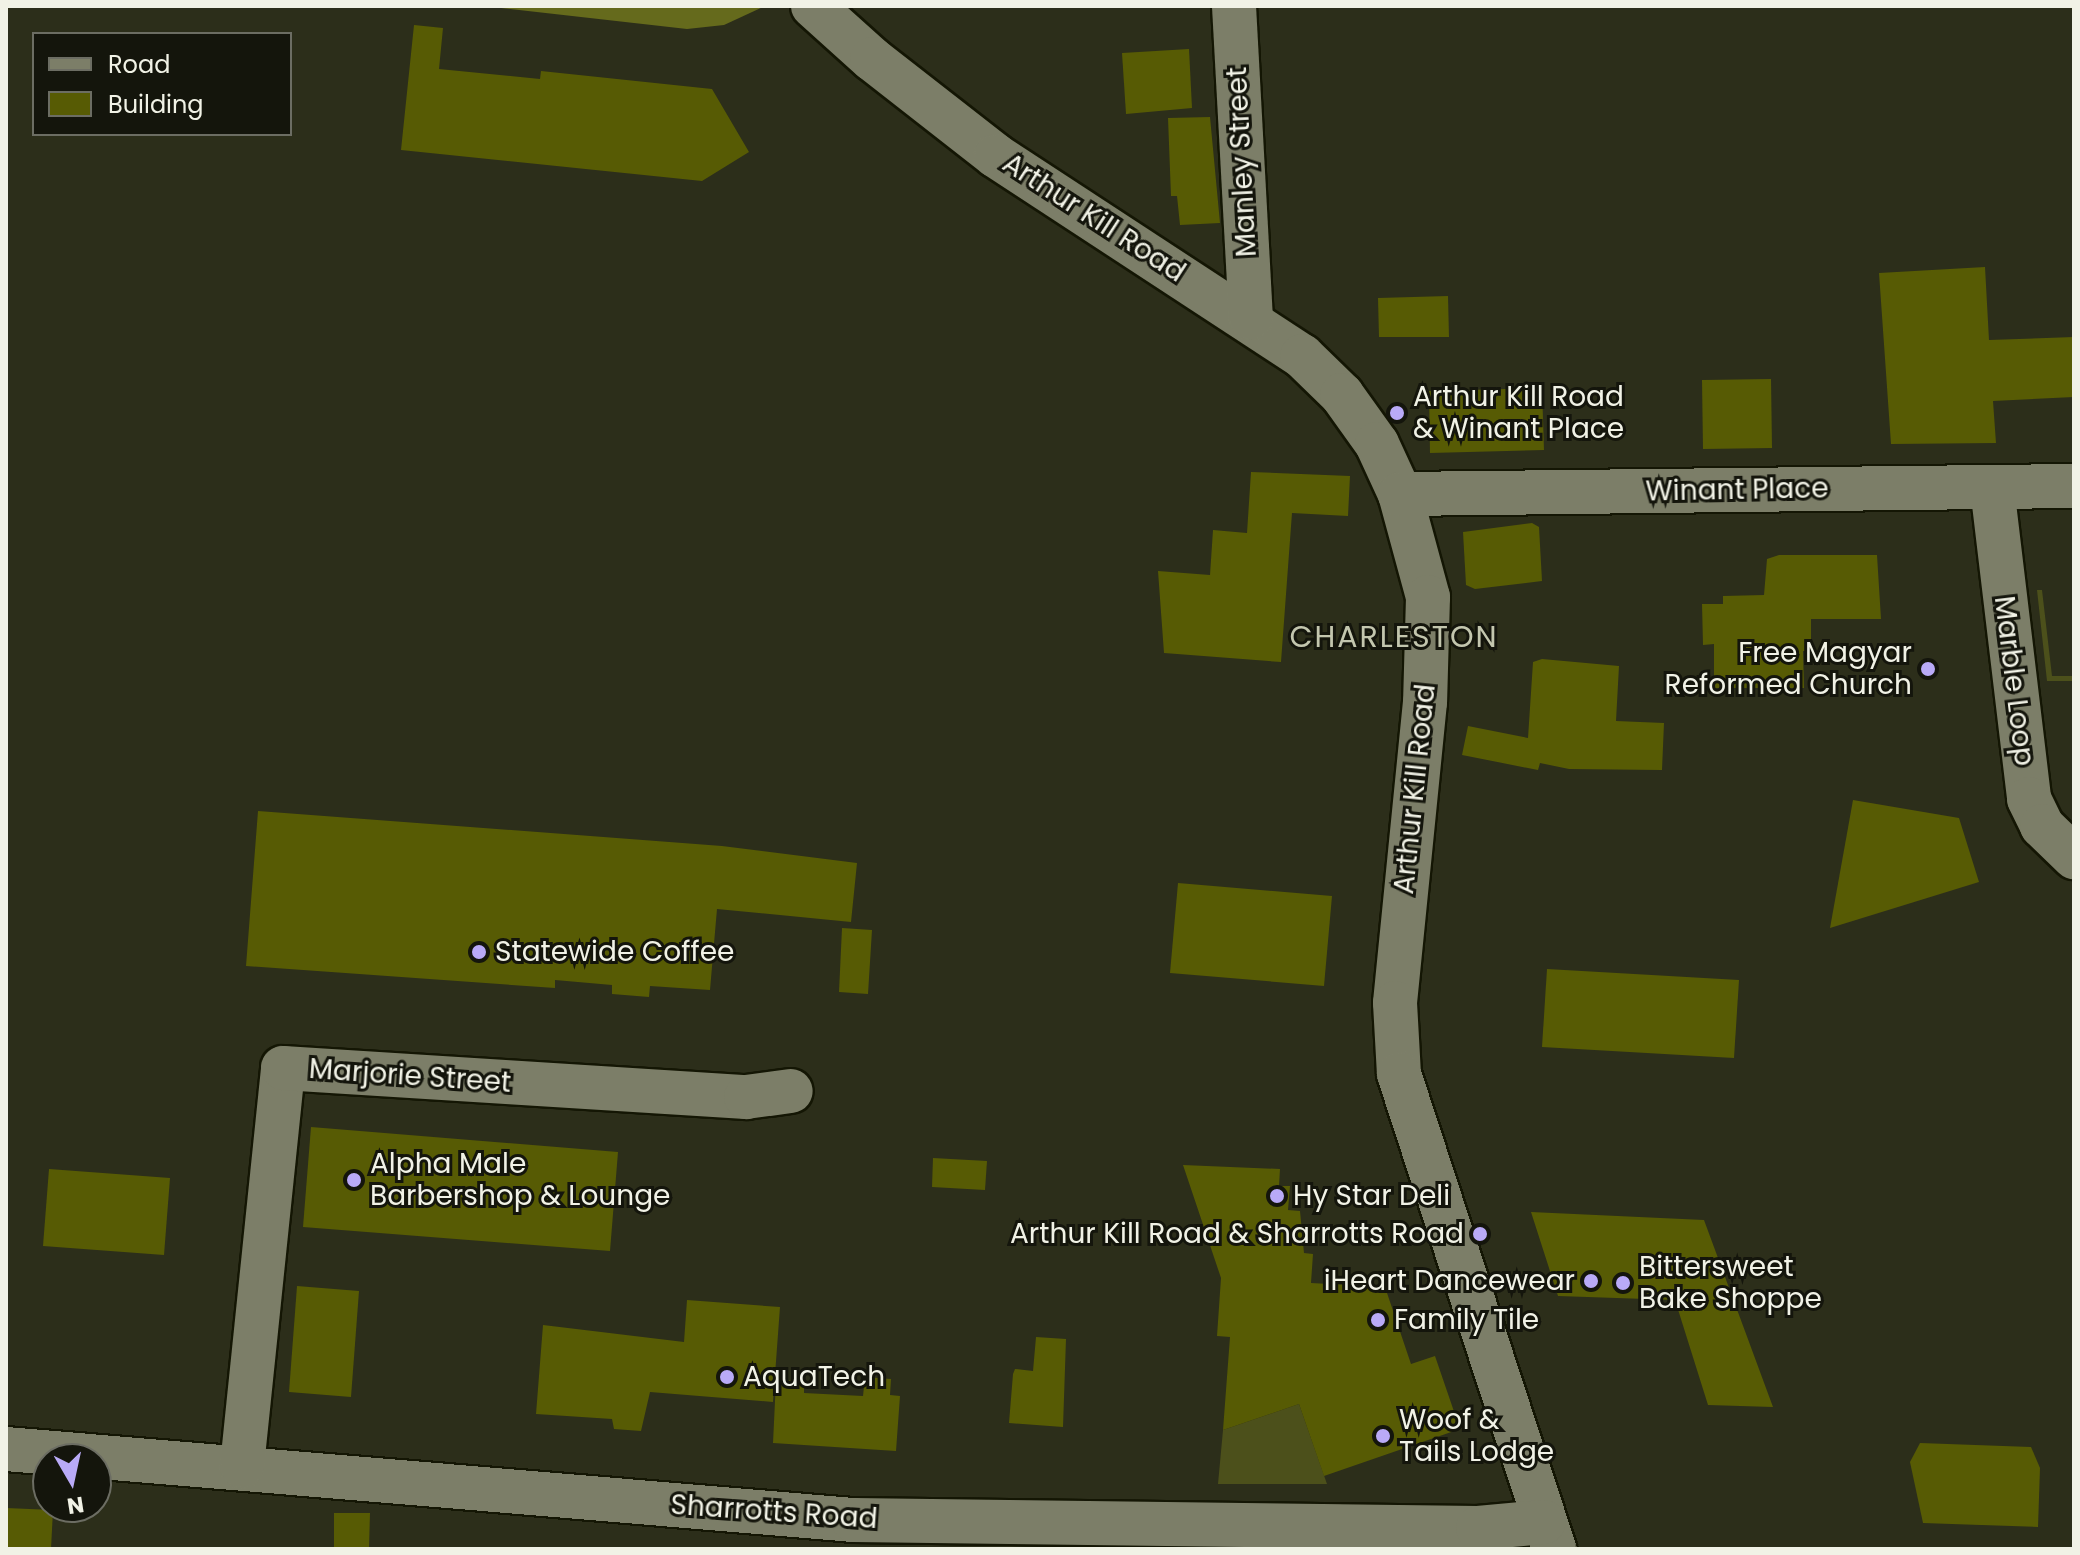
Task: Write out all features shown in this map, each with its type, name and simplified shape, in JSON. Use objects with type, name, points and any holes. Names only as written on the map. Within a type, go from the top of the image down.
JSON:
[{"type":"street","name":"Arthur Kill Road","points":[[813,6],[872,59],[996,156],[1251,318],[1342,395],[1377,444],[1400,494],[1428,597],[1428,643],[1395,1003],[1397,1060],[1412,1122],[1549,1535]]},
{"type":"street","name":"Manley Street","points":[[1234,6],[1251,318]]},
{"type":"street","name":"Winant Place","points":[[1400,494],[2074,486]]},
{"type":"street","name":"Marble Loop","points":[[1992,487],[2029,799],[2042,826],[2074,857]]},
{"type":"street","name":"Marjorie Street","points":[[242,1466],[283,1068],[746,1097],[791,1091]]},
{"type":"street","name":"Sharrotts Road","points":[[6,1449],[242,1466],[852,1534],[1478,1528],[1549,1535]]},
{"type":"green space","points":[[483,6],[765,6],[724,25],[687,29]]},
{"type":"green space","points":[[2037,590],[2042,590],[2052,676],[2074,676],[2074,681],[2047,681]]},
{"type":"green space","points":[[1299,1404],[1327,1484],[1218,1484],[1223,1430]]},
{"type":"building","points":[[414,25],[443,28],[439,69],[540,79],[541,71],[712,89],[749,152],[702,181],[401,150]]},
{"type":"building","points":[[1189,49],[1192,108],[1126,114],[1122,53]]},
{"type":"building","points":[[1210,117],[1220,223],[1180,225],[1177,196],[1171,196],[1168,118]]},
{"type":"building","points":[[1985,267],[1989,340],[2074,337],[2074,397],[1993,401],[1996,443],[1891,444],[1879,273]]},
{"type":"building","points":[[1448,296],[1449,337],[1379,337],[1378,298]]},
{"type":"building","points":[[1771,379],[1772,448],[1703,449],[1702,380]]},
{"type":"building","points":[[1542,388],[1544,450],[1430,453],[1429,391]]},
{"type":"building","points":[[1251,472],[1350,476],[1348,516],[1292,513],[1281,662],[1164,653],[1158,571],[1210,575],[1213,530],[1247,533]]},
{"type":"building","points":[[1532,523],[1539,527],[1542,581],[1475,589],[1466,585],[1463,532]]},
{"type":"building","points":[[1779,555],[1877,555],[1881,619],[1811,619],[1811,651],[1803,651],[1804,688],[1714,688],[1714,644],[1703,645],[1702,604],[1723,604],[1723,596],[1764,595],[1767,559]]},
{"type":"building","points":[[1542,659],[1619,666],[1616,721],[1664,723],[1662,770],[1569,769],[1540,763],[1538,770],[1462,755],[1468,726],[1528,738],[1533,662]]},
{"type":"building","points":[[1853,800],[1959,818],[1979,882],[1830,928]]},
{"type":"building","points":[[258,811],[722,846],[857,863],[851,922],[717,909],[710,990],[650,986],[649,997],[612,994],[612,985],[555,980],[555,988],[246,966]]},
{"type":"building","points":[[1178,883],[1332,896],[1324,986],[1170,973]]},
{"type":"building","points":[[842,928],[872,930],[868,994],[839,992]]},
{"type":"building","points":[[1547,969],[1739,980],[1734,1058],[1542,1047]]},
{"type":"building","points":[[311,1127],[618,1152],[610,1251],[303,1227]]},
{"type":"building","points":[[933,1158],[987,1161],[985,1190],[932,1187]]},
{"type":"building","points":[[1183,1165],[1280,1169],[1279,1186],[1290,1186],[1288,1210],[1300,1211],[1304,1253],[1313,1254],[1311,1283],[1385,1287],[1411,1364],[1435,1356],[1460,1429],[1324,1476],[1299,1404],[1223,1430],[1230,1337],[1217,1336],[1221,1278]]},
{"type":"building","points":[[49,1169],[170,1178],[164,1255],[43,1246]]},
{"type":"building","points":[[1531,1212],[1704,1220],[1773,1407],[1708,1405],[1675,1300],[1558,1296]]},
{"type":"building","points":[[297,1286],[359,1291],[351,1397],[289,1392]]},
{"type":"building","points":[[687,1300],[780,1307],[773,1402],[650,1392],[641,1431],[614,1429],[612,1419],[536,1414],[543,1325],[684,1342]]},
{"type":"building","points":[[1036,1337],[1066,1339],[1063,1427],[1009,1423],[1013,1374],[1015,1369],[1033,1371]]},
{"type":"building","points":[[865,1377],[891,1379],[890,1395],[900,1396],[896,1451],[773,1443],[776,1380],[804,1381],[804,1393],[863,1396]]},
{"type":"building","points":[[1920,1443],[2031,1447],[2040,1468],[2038,1527],[1923,1523],[1910,1462]]},
{"type":"building","points":[[6,1508],[32,1509],[32,1523],[52,1523],[51,1549],[6,1549]]},
{"type":"building","points":[[334,1513],[370,1513],[369,1549],[334,1549]]},
{"type":"place","name":"Arthur Kill Road & Winant Place","points":[[1397,413]]},
{"type":"place","name":"Free Magyar Reformed Church","points":[[1928,669]]},
{"type":"place","name":"Statewide Coffee","points":[[479,952]]},
{"type":"place","name":"Alpha Male Barbershop & Lounge","points":[[354,1180]]},
{"type":"place","name":"Hy Star Deli","points":[[1277,1196]]},
{"type":"place","name":"Arthur Kill Road & Sharrotts Road","points":[[1480,1234]]},
{"type":"place","name":"iHeart Dancewear","points":[[1591,1281]]},
{"type":"place","name":"Bittersweet Bake Shoppe","points":[[1623,1283]]},
{"type":"place","name":"Family Tile","points":[[1378,1320]]},
{"type":"place","name":"AquaTech","points":[[727,1377]]},
{"type":"place","name":"Woof & Tails Lodge","points":[[1383,1436]]},
{"type":"district","name":"CHARLESTON","points":[[1394,637]]}]
